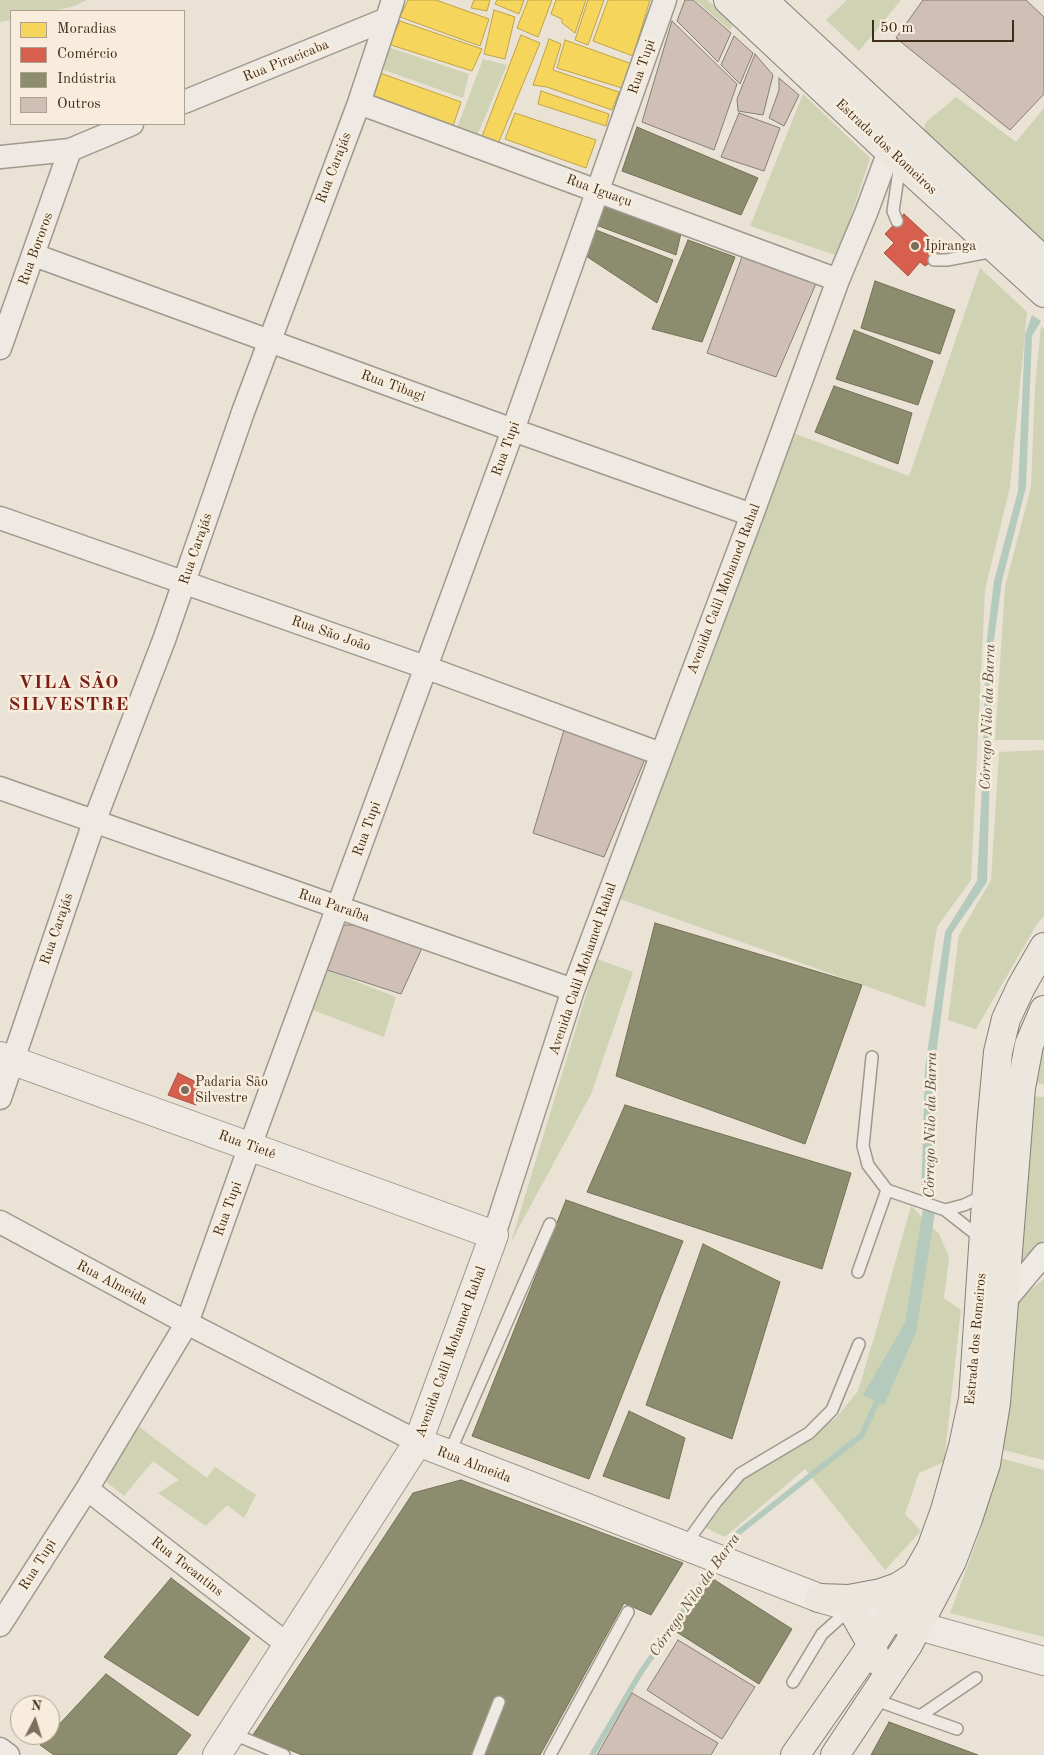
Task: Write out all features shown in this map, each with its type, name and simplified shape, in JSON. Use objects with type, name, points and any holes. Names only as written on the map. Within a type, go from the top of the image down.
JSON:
[{"type":"main road","name":"Estrada dos Romeiros","points":[[728,0],[1044,293]]},
{"type":"main road","name":"Estrada dos Romeiros","points":[[763,0],[1044,261]]},
{"type":"main road","name":"Estrada dos Romeiros","points":[[795,1755],[872,1644],[916,1575],[931,1549],[945,1510],[973,1399],[986,1194],[998,1052],[1006,1019],[1020,987],[1044,947]]},
{"type":"main road","name":"Estrada dos Romeiros","points":[[835,1755],[908,1645],[952,1561],[986,1464],[996,1403],[1021,1088],[1029,1045],[1044,1010]]},
{"type":"main road","points":[[819,1598],[849,1599],[881,1593],[898,1587],[916,1575]]},
{"type":"main road","points":[[851,1608],[872,1644],[877,1663],[873,1698]]},
{"type":"street","name":"Rua Tupi","points":[[0,1625],[87,1489],[187,1323],[250,1146],[513,430],[665,0]]},
{"type":"street","name":"Rua Piracicaba","points":[[185,102],[390,9]]},
{"type":"street","name":"Rua Carajás","points":[[0,1098],[6,1058],[185,583],[243,412],[359,103],[390,9]]},
{"type":"street","name":"Rua Iguaçu","points":[[359,103],[838,280]]},
{"type":"street","points":[[0,157],[70,150],[130,125]]},
{"type":"street","name":"Rua Bororos","points":[[0,348],[70,150]]},
{"type":"street","name":"Avenida Calil Mohamed Rahal","points":[[224,1744],[418,1442],[494,1235],[573,990],[752,515],[838,280],[866,213],[895,156]]},
{"type":"street","name":"Rua Tibagi","points":[[34,255],[752,515]]},
{"type":"street","name":"Rua São João","points":[[0,518],[425,667],[661,754]]},
{"type":"street","name":"Rua Paraíba","points":[[0,788],[573,990]]},
{"type":"street","name":"Rua Tietê","points":[[6,1058],[494,1235]]},
{"type":"street","name":"Rua Almeida","points":[[0,1222],[187,1323],[418,1442],[819,1598],[1044,1661]]},
{"type":"street","points":[[1004,1302],[1044,1254]]},
{"type":"street","name":"Rua Tocantins","points":[[87,1489],[288,1645]]},
{"type":"street","points":[[0,1749],[8,1755]]},
{"type":"lane","points":[[895,156],[893,211],[897,221]]},
{"type":"lane","points":[[934,260],[947,260],[997,250]]},
{"type":"lane","points":[[872,1058],[863,1146],[868,1165],[887,1190],[942,1210],[984,1240]]},
{"type":"lane","points":[[858,1272],[887,1190]]},
{"type":"lane","points":[[942,1210],[964,1205],[986,1194]]},
{"type":"lane","points":[[449,1455],[550,1224]]},
{"type":"lane","points":[[708,1555],[716,1502],[740,1474],[809,1433],[832,1410],[859,1344]]},
{"type":"lane","points":[[793,1682],[822,1634],[851,1608]]},
{"type":"lane","points":[[550,1755],[628,1612]]},
{"type":"lane","points":[[920,1716],[976,1678]]},
{"type":"lane","points":[[873,1698],[957,1729]]},
{"type":"lane","points":[[478,1755],[499,1702]]},
{"type":"lane","points":[[224,1744],[284,1755]]},
{"type":"shaded area","points":[[0,0],[87,0],[72,7],[57,10],[10,10],[10,20],[0,22]]},
{"type":"shaded area","points":[[695,0],[707,0],[735,22],[730,30]]},
{"type":"shaded area","points":[[847,0],[901,0],[859,51],[826,20]]},
{"type":"shaded area","points":[[388,47],[469,74],[463,98],[384,70]]},
{"type":"shaded area","points":[[483,59],[507,65],[477,136],[457,128]]},
{"type":"shaded area","points":[[803,94],[870,158],[838,256],[750,226]]},
{"type":"shaded area","points":[[956,97],[1016,142],[1044,108],[1044,240],[989,194],[923,132],[926,122]]},
{"type":"shaded area","points":[[980,268],[1027,312],[1010,487],[985,590],[971,880],[937,927],[925,1007],[620,899],[793,433],[909,476]]},
{"type":"shaded area","points":[[1041,326],[1044,329],[1044,740],[995,740],[1005,587],[1031,487],[1035,386]]},
{"type":"shaded area","points":[[1044,750],[1044,916],[1037,924],[976,1029],[948,1020],[959,935],[991,880],[999,752]]},
{"type":"shaded area","points":[[597,959],[633,972],[591,1094],[511,1242]]},
{"type":"shaded area","points":[[324,969],[396,997],[384,1037],[310,1009]]},
{"type":"shaded area","points":[[1044,1025],[1044,1084],[1028,1082]]},
{"type":"shaded area","points":[[1030,1096],[1044,1097],[1044,1239],[1012,1279]]},
{"type":"shaded area","points":[[911,1206],[939,1234],[949,1257],[944,1298],[961,1310],[944,1462],[919,1473],[905,1514],[921,1531],[885,1570],[805,1469],[725,1537],[706,1528],[741,1480],[836,1418],[858,1391]]},
{"type":"shaded area","points":[[1044,1279],[1044,1460],[999,1449],[1010,1306]]},
{"type":"shaded area","points":[[138,1426],[207,1478],[215,1467],[256,1495],[244,1518],[227,1505],[206,1526],[158,1493],[179,1480],[153,1461],[124,1496],[104,1480]]},
{"type":"shaded area","points":[[1000,1458],[1044,1470],[1044,1637],[950,1613],[979,1535]]},
{"type":"water","points":[[1032,315],[1041,321],[1032,336],[1026,487],[1002,581],[993,647],[987,882],[952,933],[934,1070],[934,1203],[921,1199],[925,1068],[945,932],[977,881],[986,647],[994,581],[1018,491],[1025,335]]},
{"type":"water","points":[[923,1209],[935,1213],[916,1332],[884,1405],[863,1395],[905,1323]]},
{"type":"building: Moradias","points":[[408,0],[436,0],[489,19],[480,46],[400,17]]},
{"type":"building: Moradias","points":[[474,0],[490,0],[487,11],[471,8]]},
{"type":"building: Moradias","points":[[497,0],[524,0],[519,14],[495,4]]},
{"type":"building: Moradias","points":[[528,0],[552,0],[538,37],[517,28]]},
{"type":"building: Moradias","points":[[556,0],[586,0],[575,33],[562,23],[562,19],[551,14]]},
{"type":"building: Moradias","points":[[588,0],[604,0],[588,45],[575,40]]},
{"type":"building: Moradias","points":[[608,0],[650,0],[633,56],[593,41]]},
{"type":"building: Moradias","points":[[494,10],[515,17],[505,59],[484,54]]},
{"type":"building: Moradias","points":[[400,21],[482,49],[472,71],[388,44]]},
{"type":"building: Moradias","points":[[521,35],[540,43],[498,144],[481,139]]},
{"type":"building: Moradias","points":[[549,39],[561,44],[553,70],[619,92],[612,110],[547,87],[533,85]]},
{"type":"building: Moradias","points":[[565,40],[632,64],[622,88],[557,68]]},
{"type":"building: Moradias","points":[[380,73],[461,102],[453,126],[374,96]]},
{"type":"building: Moradias","points":[[541,91],[609,114],[606,126],[538,104]]},
{"type":"building: Moradias","points":[[515,113],[596,140],[586,168],[505,139]]},
{"type":"building: Comércio","name":"Ipiranga","points":[[904,214],[942,249],[934,260],[925,266],[920,262],[908,276],[884,253],[894,243],[885,234]]},
{"type":"building: Comércio","name":"Padaria São Silvestre","points":[[178,1073],[200,1084],[196,1105],[168,1095]]},
{"type":"building: Indústria","points":[[637,127],[758,178],[741,215],[622,171]]},
{"type":"building: Indústria","points":[[604,200],[682,229],[676,255],[596,225]]},
{"type":"building: Indústria","points":[[596,230],[673,260],[657,303],[586,256]]},
{"type":"building: Indústria","points":[[688,240],[735,257],[702,342],[652,329]]},
{"type":"building: Indústria","points":[[875,281],[955,310],[940,354],[861,328]]},
{"type":"building: Indústria","points":[[854,330],[933,361],[918,405],[836,379]]},
{"type":"building: Indústria","points":[[834,386],[912,413],[898,464],[815,432]]},
{"type":"building: Indústria","points":[[655,923],[862,985],[805,1144],[616,1076]]},
{"type":"building: Indústria","points":[[625,1105],[851,1173],[822,1269],[587,1192]]},
{"type":"building: Indústria","points":[[566,1200],[683,1241],[589,1479],[472,1436]]},
{"type":"building: Indústria","points":[[703,1244],[780,1282],[732,1439],[646,1405]]},
{"type":"building: Indústria","points":[[629,1411],[685,1438],[669,1499],[603,1476]]},
{"type":"building: Indústria","points":[[461,1480],[683,1563],[651,1615],[624,1603],[540,1755],[302,1755],[253,1735],[413,1493]]},
{"type":"building: Indústria","points":[[171,1578],[250,1638],[198,1716],[104,1657]]},
{"type":"building: Indústria","points":[[713,1579],[792,1629],[759,1684],[675,1631]]},
{"type":"building: Indústria","points":[[106,1674],[191,1735],[176,1755],[54,1755],[40,1745],[60,1745],[60,1723]]},
{"type":"building: Indústria","points":[[889,1722],[978,1755],[871,1755]]},
{"type":"building: Outros","points":[[685,0],[693,0],[731,33],[718,62],[677,21]]},
{"type":"building: Outros","points":[[923,0],[1026,0],[1044,17],[1044,94],[1010,130],[896,38]]},
{"type":"building: Outros","points":[[672,21],[737,84],[714,150],[642,122]]},
{"type":"building: Outros","points":[[734,36],[753,53],[740,84],[721,65]]},
{"type":"building: Outros","points":[[755,54],[773,75],[763,115],[738,111],[737,99]]},
{"type":"building: Outros","points":[[779,78],[799,95],[784,126],[769,118],[779,90]]},
{"type":"building: Outros","points":[[739,113],[780,128],[764,171],[721,157]]},
{"type":"building: Outros","points":[[742,257],[818,279],[776,377],[707,353]]},
{"type":"building: Outros","points":[[564,730],[645,759],[604,857],[533,833]]},
{"type":"building: Outros","points":[[342,925],[363,925],[422,948],[401,994],[324,969]]},
{"type":"building: Outros","points":[[678,1640],[755,1687],[722,1739],[647,1690]]},
{"type":"building: Outros","points":[[632,1693],[718,1743],[711,1755],[597,1755]]},
{"type":"waterway","name":"Córrego Nilo da Barra","points":[[724,1552],[739,1532],[862,1435],[880,1395]]},
{"type":"waterway","name":"Córrego Nilo da Barra","points":[[592,1755],[641,1672],[715,1566]]},
{"type":"place","name":"Ipiranga","points":[[915,246]]},
{"type":"place","name":"Padaria São Silvestre","points":[[185,1090]]},
{"type":"district","name":"VILA SÃO SILVESTRE","points":[[69,694]]}]
